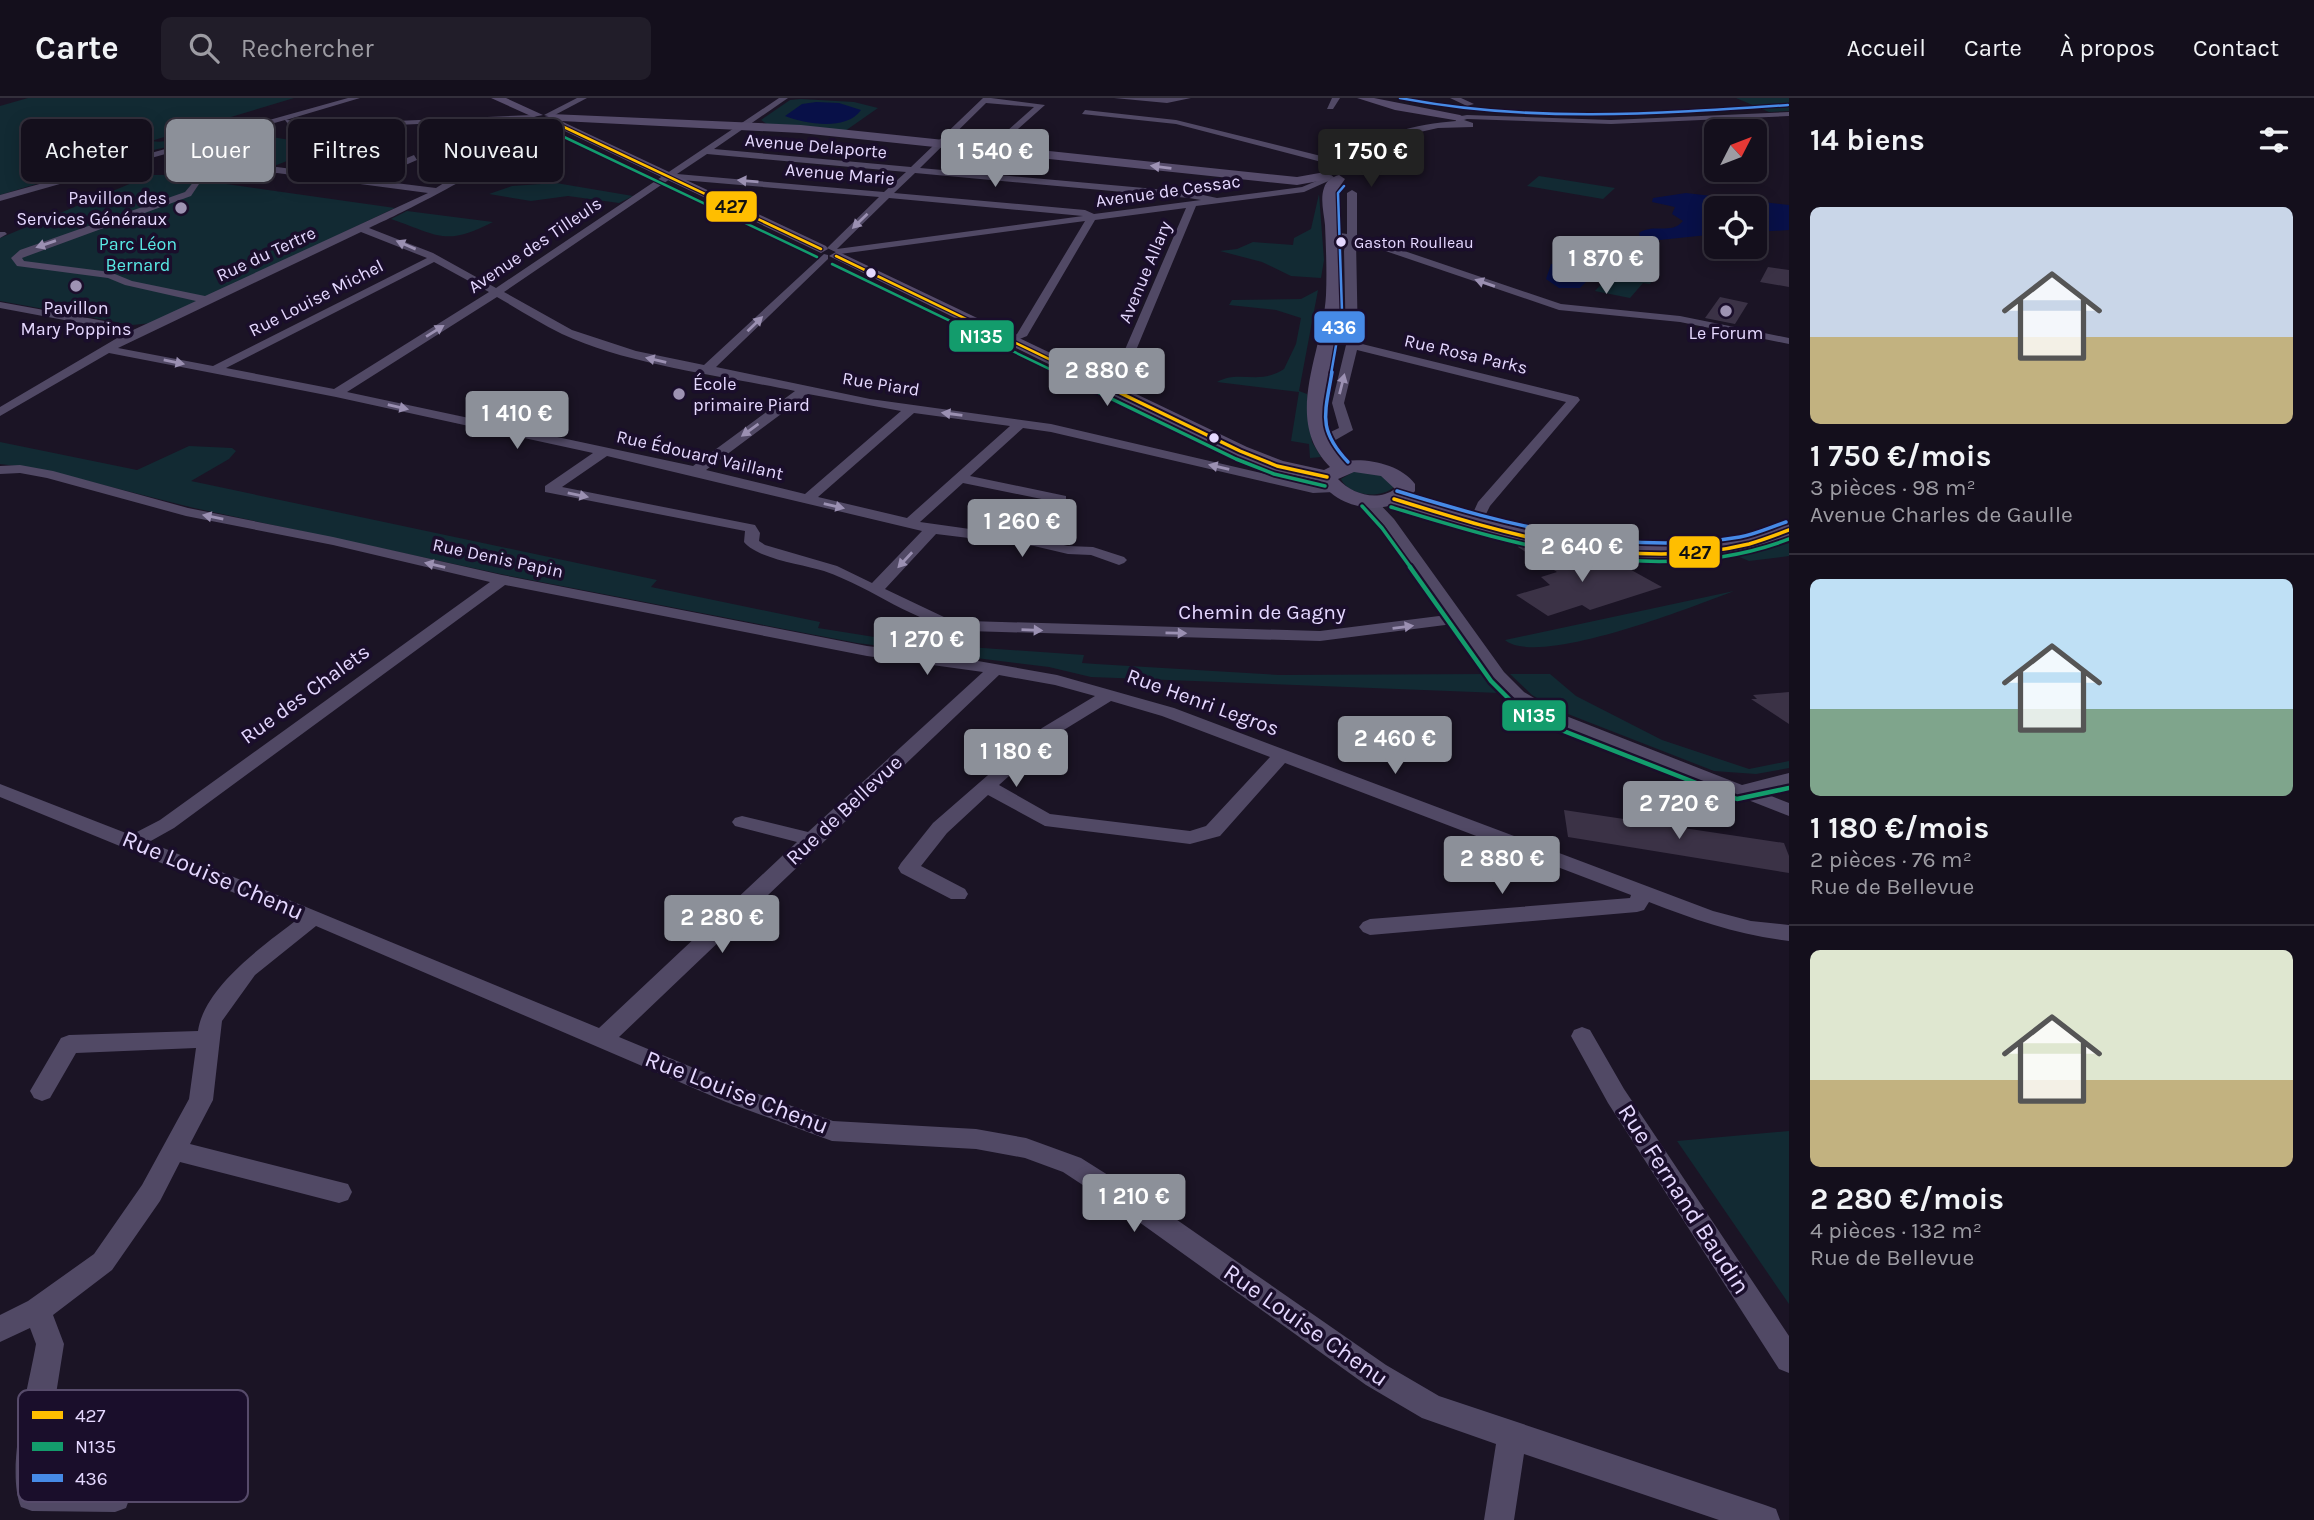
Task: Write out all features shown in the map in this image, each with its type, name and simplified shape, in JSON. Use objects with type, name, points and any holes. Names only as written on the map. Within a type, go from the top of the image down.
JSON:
[{"type":"street","points":[[274,121],[356,98]]},
{"type":"street","points":[[496,98],[831,252],[1240,451],[1278,466],[1334,478],[1371,467]]},
{"type":"street","points":[[542,117],[583,98]]},
{"type":"street","name":"Avenue des Tilleuls","points":[[336,393],[497,292],[784,98]]},
{"type":"street","points":[[1104,110],[1117,98],[1147,101],[1153,109],[1172,109],[1167,101],[1187,98]]},
{"type":"street","points":[[1329,107],[1336,98]]},
{"type":"street","points":[[1362,98],[1395,107],[1493,122],[1611,122],[1789,115]]},
{"type":"street","points":[[1454,98],[1469,104],[1464,119]]},
{"type":"street","points":[[705,371],[831,252],[985,99],[1041,106],[992,149]]},
{"type":"street","points":[[1085,112],[1176,122],[1304,154],[1353,154]]},
{"type":"street","points":[[274,121],[350,125],[542,117],[745,125],[1297,181],[1333,173],[1354,175],[1394,144],[1464,119]]},
{"type":"street","name":"Rue du Tertre","points":[[0,412],[132,334],[362,229],[437,191],[533,130],[542,117]]},
{"type":"street","points":[[1464,119],[1388,138],[1353,154],[1333,173],[1333,313],[1316,403],[1324,450],[1342,494],[1368,500],[1399,495],[1580,536],[1658,543],[1728,537],[1760,528],[1789,515]]},
{"type":"street","points":[[1270,145],[1333,173]]},
{"type":"street","name":"Avenue Delaporte","points":[[706,152],[1189,195],[1215,200]]},
{"type":"street","points":[[1304,154],[1333,173]]},
{"type":"street","points":[[405,162],[414,158]]},
{"type":"street","points":[[208,300],[129,283],[110,275],[21,264],[16,258],[24,252],[188,194],[196,182],[277,170],[288,171]]},
{"type":"street","name":"Avenue de Cessac","points":[[831,252],[1304,188],[1333,173]]},
{"type":"street","points":[[1322,434],[1346,430],[1338,403],[1352,345],[1349,251],[1354,175]]},
{"type":"street","name":"Avenue Marie","points":[[668,176],[889,194],[1084,213],[1092,217]]},
{"type":"street","points":[[2,197],[53,182]]},
{"type":"street","points":[[2,197],[35,198],[85,182]]},
{"type":"street","points":[[368,182],[437,191]]},
{"type":"street","points":[[1331,210],[1352,194]]},
{"type":"street","name":"Avenue Allary","points":[[1108,387],[1116,384],[1192,204]]},
{"type":"street","points":[[1010,340],[1021,336],[1092,217]]},
{"type":"street","name":"Rue Piard","points":[[362,229],[403,243],[434,258],[568,332],[633,355],[911,409],[1051,428],[1313,489],[1334,478]]},
{"type":"street","points":[[1333,235],[1352,236],[1551,306],[1680,319],[1789,341]]},
{"type":"street","name":"Rue Louise Michel","points":[[214,370],[434,258]]},
{"type":"street","points":[[0,305],[110,325],[132,334]]},
{"type":"street","name":"Rue Rosa Parks","points":[[1352,345],[1571,397],[1574,400],[1483,505],[1480,513]]},
{"type":"street","name":"Rue Édouard Vaillant","points":[[107,349],[336,393],[602,453],[695,471],[932,529],[1034,542],[1068,550],[1093,551],[1119,560]]},
{"type":"street","points":[[695,471],[805,390]]},
{"type":"street","points":[[806,499],[911,409]]},
{"type":"street","points":[[909,524],[1020,424]]},
{"type":"street","points":[[1322,434],[1350,457],[1399,477],[1405,484],[1399,495]]},
{"type":"street","name":"Chemin de Gagny","points":[[602,453],[550,489],[750,528],[753,533],[751,542],[760,548],[832,569],[920,613],[956,624],[1000,629],[1320,636],[1458,619]]},
{"type":"street","name":"Rue Denis Papin","points":[[0,470],[20,469],[48,474],[186,512],[332,541],[502,580],[867,651],[992,668]]},
{"type":"street","points":[[960,478],[1061,499]]},
{"type":"street","points":[[1399,495],[1425,509],[1538,537],[1614,550],[1712,550],[1766,539],[1789,530]]},
{"type":"street","points":[[1368,500],[1390,522],[1499,676],[1534,708],[1789,810]]},
{"type":"street","points":[[874,588],[883,584],[932,529]]},
{"type":"street","name":"Rue des Chalets","points":[[134,842],[167,824],[502,580]]},
{"type":"street","name":"Rue Henri Legros","points":[[992,668],[1057,680],[1168,712],[1642,894],[1751,929],[1789,933]]},
{"type":"street","name":"Rue de Bellevue","points":[[602,1039],[812,839],[991,674],[992,668]]},
{"type":"street","points":[[958,894],[908,868],[940,828],[1048,732],[1108,693]]},
{"type":"street","points":[[988,787],[1045,820],[1190,838],[1213,831],[1282,754]]},
{"type":"street","points":[[1740,791],[1789,779]]},
{"type":"street","name":"Rue Louise Chenu","points":[[0,790],[134,842],[734,1095],[832,1131],[976,1139],[1026,1149],[1072,1165],[1147,1214],[1376,1376],[1432,1408],[1765,1520]]},
{"type":"street","points":[[742,822],[812,839]]},
{"type":"street","points":[[1370,927],[1637,905],[1642,894]]},
{"type":"street","points":[[0,1329],[38,1310],[103,1262],[152,1193],[201,1100],[212,1018],[247,969],[314,917]]},
{"type":"street","name":"Rue Fernand Baudin","points":[[1582,1036],[1616,1096],[1789,1360]]},
{"type":"street","points":[[42,1091],[69,1044],[209,1039]]},
{"type":"street","points":[[174,1150],[339,1192]]},
{"type":"street","points":[[38,1310],[50,1344],[42,1390]]},
{"type":"street","points":[[1499,1520],[1512,1435]]},
{"type":"green space","points":[[28,98],[294,98],[224,119],[166,119],[166,136],[152,141],[152,119],[21,119],[21,182],[43,182],[0,195],[0,106]]},
{"type":"green space","points":[[1736,98],[1789,98],[1789,111],[1769,112]]},
{"type":"green space","points":[[790,100],[854,102],[878,108],[845,131],[767,124],[761,120]]},
{"type":"green space","points":[[274,137],[288,140],[288,161],[274,166]]},
{"type":"green space","points":[[152,141],[166,141],[166,147],[152,150]]},
{"type":"green space","name":"Parc Léon Bernard","points":[[152,175],[166,175],[166,182],[212,182],[395,208],[152,323],[132,325],[0,301],[0,238],[134,182],[152,182]]},
{"type":"green space","points":[[1539,176],[1615,188],[1603,199],[1527,186]]},
{"type":"green space","points":[[556,183],[633,196],[619,203],[568,196],[531,201],[489,194],[512,186]]},
{"type":"green space","points":[[1319,194],[1324,260],[1321,278],[1291,276],[1262,262],[1220,251],[1237,249],[1253,242],[1293,245],[1294,238],[1311,229]]},
{"type":"green space","points":[[407,211],[493,222],[463,234],[442,236],[391,219]]},
{"type":"green space","points":[[1632,269],[1654,274],[1649,280],[1652,281],[1650,284],[1643,283],[1630,298],[1595,291],[1610,275],[1634,280],[1626,276]]},
{"type":"green space","points":[[1318,290],[1299,391],[1307,394],[1312,442],[1321,457],[1310,458],[1309,444],[1291,441],[1299,392],[1217,382],[1233,377],[1266,376],[1284,369],[1296,344],[1301,318],[1276,310],[1229,305],[1232,300],[1301,299]]},
{"type":"green space","points":[[0,442],[137,470],[189,446],[232,448],[236,451],[229,459],[191,481],[657,580],[651,587],[820,622],[818,628],[912,643],[1084,655],[1082,663],[1096,664],[1279,675],[1489,674],[1500,693],[1091,677],[1049,667],[857,643],[510,576],[194,508],[40,469],[0,464]]},
{"type":"green space","points":[[1355,471],[1379,474],[1393,484],[1393,488],[1380,494],[1357,492],[1345,485],[1341,479]]},
{"type":"green space","points":[[1789,543],[1789,556],[1749,561],[1737,556]]},
{"type":"green space","points":[[1734,591],[1617,632],[1582,641],[1523,647],[1505,640]]},
{"type":"green space","points":[[1510,674],[1550,674],[1576,696],[1662,740],[1749,769],[1789,761],[1789,768],[1756,774],[1714,771],[1555,709],[1532,695]]},
{"type":"green space","points":[[1789,1131],[1789,1304],[1677,1141]]},
{"type":"shaded area","points":[[839,103],[861,110],[846,121],[825,124],[785,116],[802,104]]},
{"type":"shaded area","points":[[1686,193],[1712,196],[1704,196],[1704,235],[1650,241],[1640,237],[1639,233],[1645,230],[1673,227],[1683,221],[1672,214],[1675,207],[1652,202],[1653,198]]},
{"type":"shaded area","points":[[1767,202],[1789,205],[1789,230],[1767,231]]},
{"type":"shaded area","points":[[1602,241],[1625,248],[1611,261],[1598,267],[1565,260]]},
{"type":"shaded area","points":[[1551,264],[1579,267],[1594,274],[1580,288],[1559,288],[1546,279]]},
{"type":"building","points":[[1768,267],[1789,270],[1789,287],[1760,282]]},
{"type":"building","name":"Le Forum","points":[[1720,297],[1748,303],[1735,324],[1705,318]]},
{"type":"building","points":[[1520,544],[1557,554],[1564,552],[1591,568],[1615,561],[1662,587],[1590,610],[1582,605],[1548,616],[1516,595],[1550,585],[1541,577],[1557,572],[1518,547]]},
{"type":"building","points":[[1789,692],[1789,724],[1751,699],[1757,699],[1753,695]]},
{"type":"building","points":[[1564,810],[1784,843],[1789,856],[1789,873],[1568,837]]},
{"type":"transit line","name":"436","points":[[1400,98],[1447,107],[1544,116],[1642,114],[1788,105]]},
{"type":"transit line","name":"427","points":[[563,127],[821,249]]},
{"type":"transit line","name":"N135","points":[[563,136],[817,257]]},
{"type":"transit line","name":"436","points":[[1344,186],[1338,193],[1342,311],[1324,418],[1331,444],[1348,462]]},
{"type":"transit line","name":"427","points":[[836,256],[1240,451],[1277,466],[1327,477]]},
{"type":"transit line","name":"N135","points":[[832,264],[1236,459],[1274,474],[1325,486]]},
{"type":"transit line","name":"436","points":[[1397,491],[1480,516],[1566,535],[1610,541],[1697,543],[1746,536],[1786,522]]},
{"type":"transit line","name":"427","points":[[1394,499],[1522,536],[1611,551],[1700,552],[1750,544],[1789,530]]},
{"type":"transit line","name":"N135","points":[[1362,506],[1382,528],[1491,681],[1513,703],[1551,726],[1737,799],[1789,788]]},
{"type":"transit line","name":"N135","points":[[1391,507],[1522,544],[1615,560],[1661,563],[1706,561],[1748,553],[1789,539]]},
{"type":"place","name":"Pavillon des Services Généraux","points":[[181,208]]},
{"type":"place","name":"Gaston Roulleau","points":[[1341,242]]},
{"type":"place","name":"Pavillon Mary Poppins","points":[[76,286]]},
{"type":"place","name":"Le Forum","points":[[1726,311]]},
{"type":"place","name":"École primaire Piard","points":[[679,394]]}]
